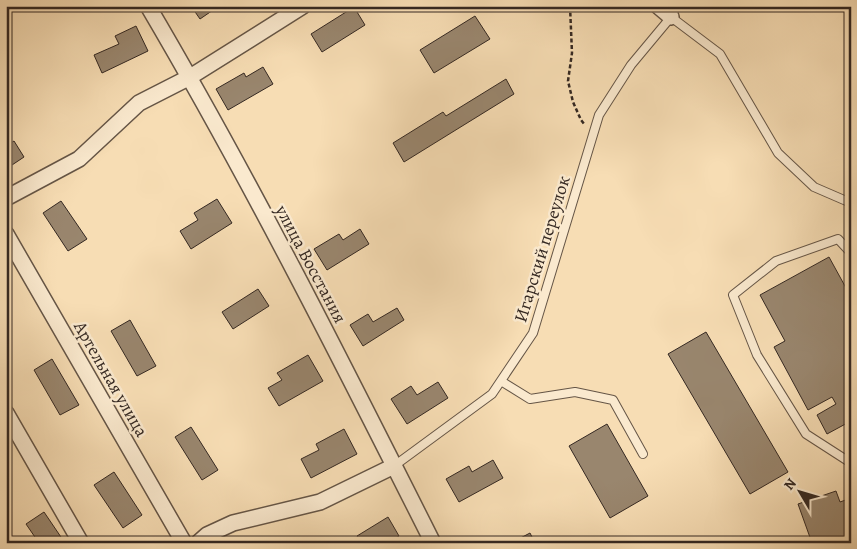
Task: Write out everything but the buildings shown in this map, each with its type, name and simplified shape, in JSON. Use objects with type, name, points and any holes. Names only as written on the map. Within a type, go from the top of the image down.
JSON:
[{"type":"street","name":"улица Восстания","points":[[148,6],[190,77],[273,232],[433,543]]},
{"type":"street","points":[[6,198],[79,159],[139,103],[190,77],[303,6]]},
{"type":"street","points":[[658,6],[674,12]]},
{"type":"street","name":"Артельная улица","points":[[6,234],[184,543]]},
{"type":"street","points":[[6,412],[81,543]]},
{"type":"street","points":[[198,543],[207,535],[233,523],[320,502],[394,466]]},
{"type":"lane","name":"Игарский переулок","points":[[394,466],[492,394],[533,333],[599,116],[631,65],[674,12]]},
{"type":"lane","points":[[674,12],[720,54],[778,154],[814,187],[851,202]]},
{"type":"lane","points":[[851,253],[838,239],[776,261],[733,295],[757,355],[806,434],[851,463]]},
{"type":"lane","points":[[501,381],[530,399],[575,392],[613,400],[643,454]]},
{"type":"path","points":[[570,6],[572,53],[568,81],[573,102],[581,120],[593,134]]}]
